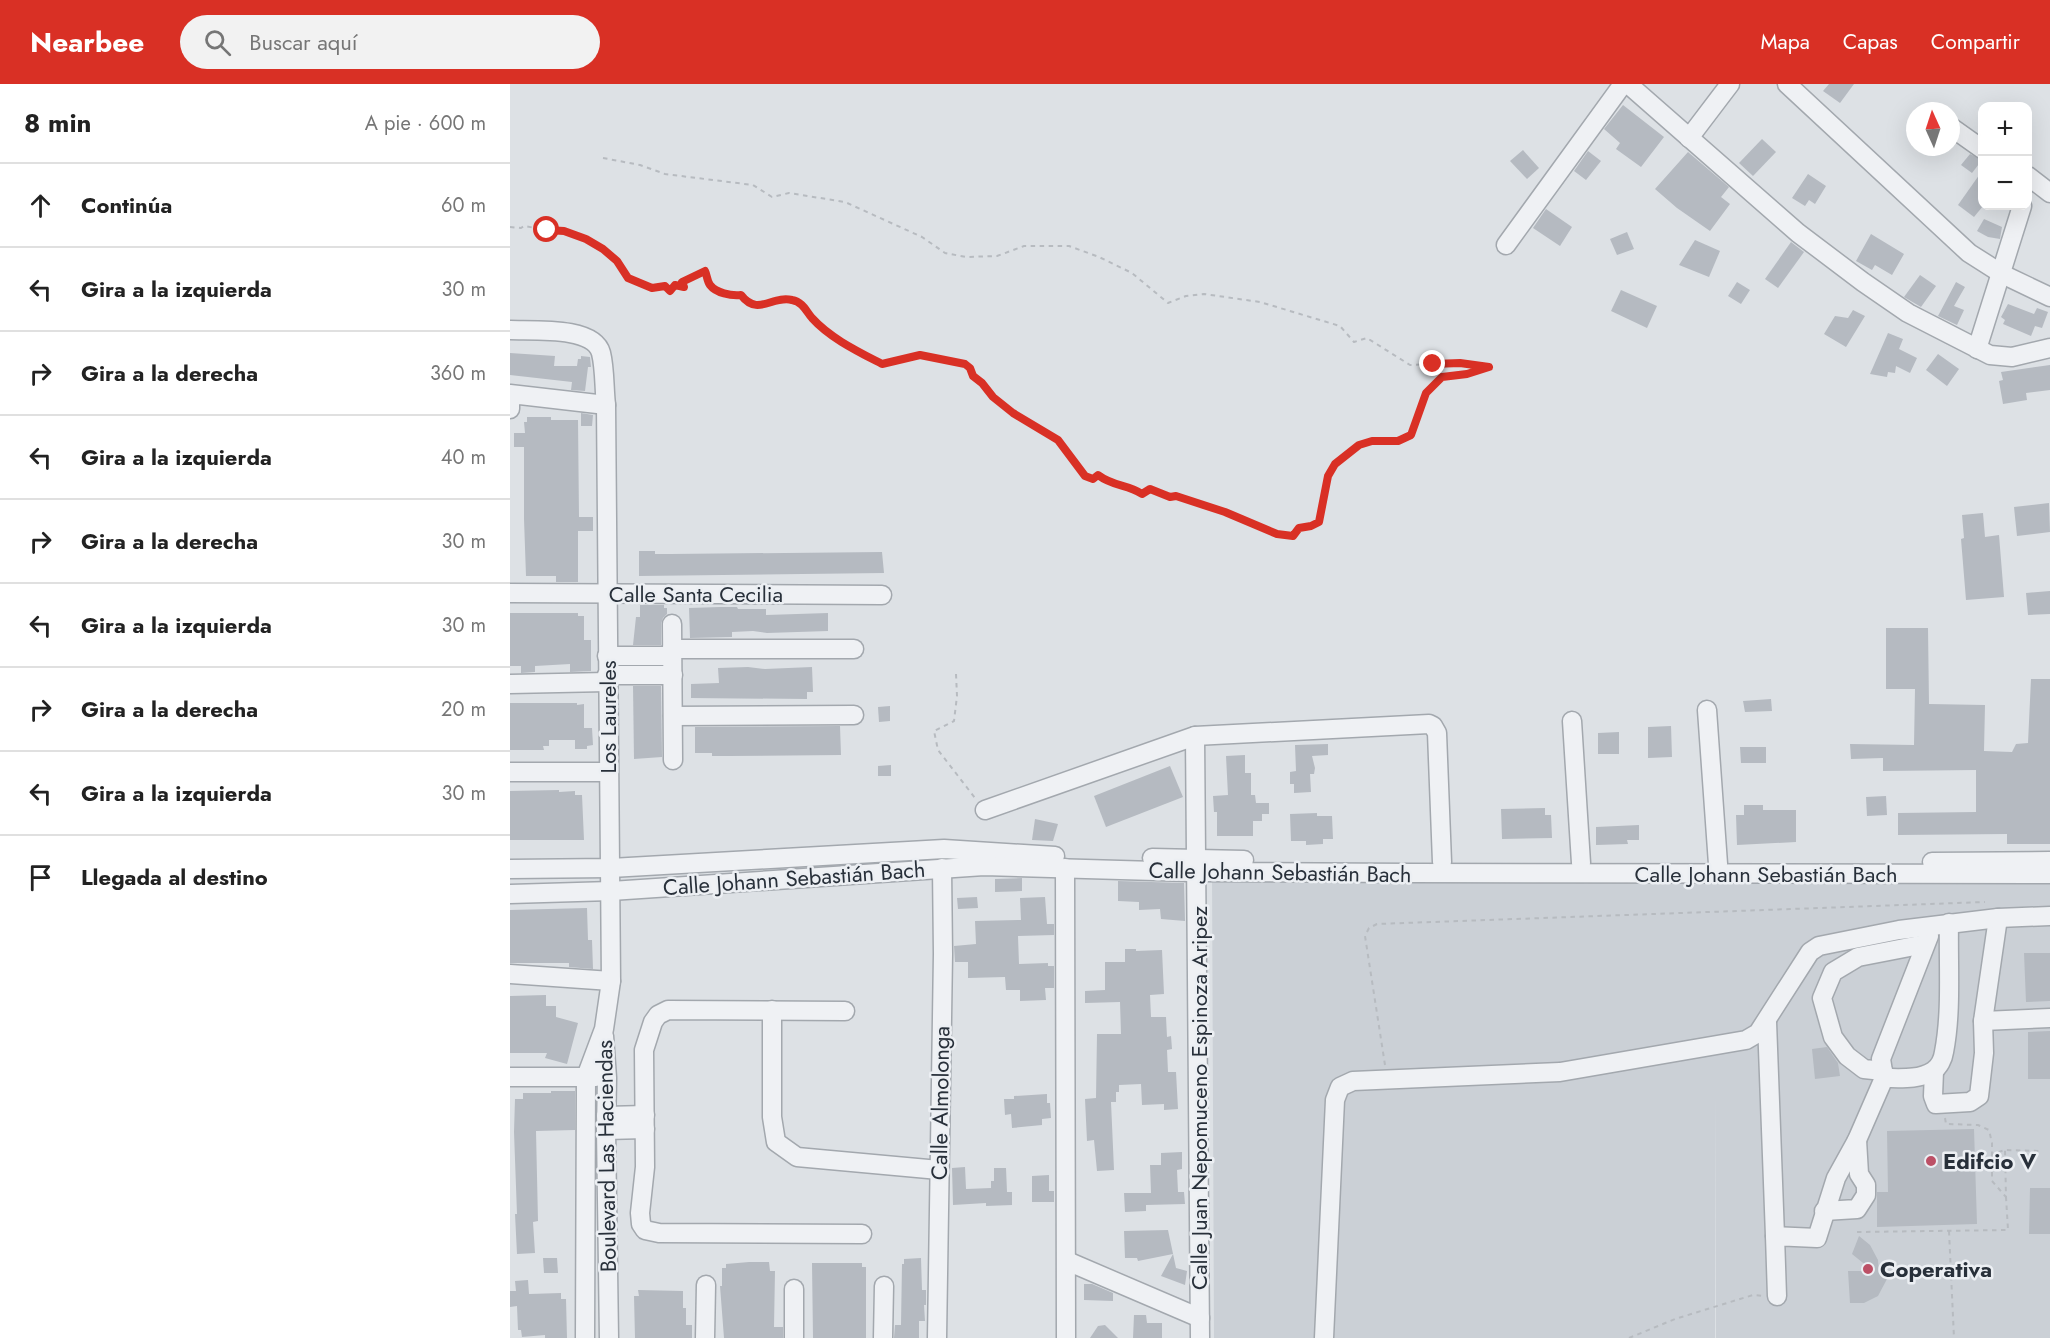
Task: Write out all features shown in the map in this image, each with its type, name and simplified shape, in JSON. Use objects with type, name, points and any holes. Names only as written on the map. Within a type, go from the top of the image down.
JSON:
[{"type":"street","points":[[1506,245],[1623,84]]},
{"type":"street","points":[[1628,84],[1798,233],[1908,313],[1977,349],[1999,357],[2050,348]]},
{"type":"street","points":[[1689,138],[1730,84]]},
{"type":"street","points":[[1787,84],[1969,253],[2002,273],[2050,297]]},
{"type":"street","points":[[1960,133],[1978,146]]},
{"type":"street","points":[[2032,179],[2050,193]]},
{"type":"street","points":[[1977,349],[2021,210]]},
{"type":"street","name":"Los Laureles","points":[[510,330],[579,334],[593,339],[601,351],[606,405],[607,679],[611,891],[611,981],[604,1029]]},
{"type":"street","points":[[510,409],[510,394],[606,405]]},
{"type":"street","name":"Calle Santa Cecilia","points":[[510,593],[882,595]]},
{"type":"street","points":[[672,624],[673,760]]},
{"type":"street","points":[[607,656],[672,652],[854,649]]},
{"type":"street","points":[[510,684],[673,675]]},
{"type":"street","points":[[1707,710],[1718,864]]},
{"type":"street","points":[[673,716],[854,715]]},
{"type":"street","points":[[1572,721],[1581,862]]},
{"type":"street","points":[[985,810],[1195,736],[1423,724],[1433,726],[1437,733],[1442,862]]},
{"type":"street","name":"Calle Juan Nepomuceno Espinoza Aripez","points":[[1195,736],[1200,1338]]},
{"type":"street","points":[[510,772],[608,772]]},
{"type":"street","name":"Calle Johann Sebastián Bach","points":[[510,869],[610,868],[944,849],[1197,865],[1728,875],[2050,874]]},
{"type":"street","name":"Calle Johann Sebastián Bach","points":[[510,894],[611,891],[984,866],[1065,868],[1442,862],[1718,864],[2050,861]]},
{"type":"street","name":"Calle Almolonga","points":[[937,1338],[943,954],[942,868]]},
{"type":"street","points":[[1065,868],[1066,1338]]},
{"type":"street","points":[[1324,1338],[1335,1100],[1340,1087],[1353,1082],[1560,1072],[1746,1040],[1758,1033],[1767,1022],[1810,952],[1815,949],[1899,930],[1941,924],[1994,910],[2050,916]]},
{"type":"street","points":[[1934,1071],[1933,1096],[1936,1104],[1970,1102],[1979,1096],[1984,1053],[1983,1021],[1994,910]]},
{"type":"street","points":[[1775,1236],[1817,1238],[1836,1178],[1857,1140],[1883,1074],[1881,1059],[1926,944],[1941,924]]},
{"type":"street","points":[[1926,944],[1858,957],[1833,972],[1822,998],[1833,1036],[1847,1056],[1864,1069],[1908,1079],[1934,1071],[1941,1062],[1944,1053],[1941,924]]},
{"type":"street","points":[[510,974],[611,981]]},
{"type":"street","points":[[845,1011],[668,1010],[658,1015],[653,1022],[644,1050],[645,1167],[640,1213],[641,1224],[650,1233],[862,1234]]},
{"type":"street","points":[[772,1010],[772,1117],[776,1142],[797,1157],[939,1170]]},
{"type":"street","points":[[1983,1021],[2050,1018]]},
{"type":"street","points":[[1767,1022],[1777,1296]]},
{"type":"street","name":"Boulevard Las Haciendas","points":[[585,1338],[585,1077],[604,1029]]},
{"type":"street","name":"Boulevard Las Haciendas","points":[[604,1029],[607,1078],[609,1338]]},
{"type":"street","points":[[510,1077],[607,1078]]},
{"type":"street","points":[[606,1123],[645,1122]]},
{"type":"street","points":[[1824,1211],[1857,1209],[1866,1195],[1866,1185],[1859,1174],[1857,1140]]},
{"type":"street","points":[[1067,1261],[1200,1318]]},
{"type":"street","points":[[705,1338],[706,1285]]},
{"type":"street","points":[[883,1338],[884,1286]]},
{"type":"street","points":[[794,1289],[794,1338]]},
{"type":"path","points":[[510,227],[524,226],[556,230],[586,239],[617,261],[628,278],[652,288],[665,286],[670,291],[675,285],[684,287],[682,282],[705,271],[711,287],[725,294],[741,295],[754,305],[792,300],[806,307],[810,316],[826,331],[882,364],[920,355],[965,364],[993,397],[1013,413],[1058,440],[1085,476],[1093,479],[1098,475],[1109,483],[1123,488],[1133,488],[1142,494],[1150,489],[1170,497],[1176,496],[1225,512],[1277,534],[1293,536],[1299,528],[1319,522],[1328,476],[1335,464],[1347,453],[1359,445],[1372,441],[1398,441],[1411,435],[1426,393],[1442,377],[1467,374],[1489,367],[1460,363],[1410,364],[1367,338],[1354,342],[1340,326],[1260,302],[1204,294],[1168,303],[1132,273],[1099,256],[1069,246],[1024,246],[997,256],[945,253],[922,237],[844,202],[789,193],[772,197],[753,185],[665,174],[640,165],[603,159]]},
{"type":"path","points":[[956,674],[957,696],[954,721],[934,731],[938,750],[985,810]]},
{"type":"path","name":"Calle Johann Sebastián Bach","points":[[1387,1080],[1365,936],[1369,928],[1377,924],[1994,910]]},
{"type":"path","points":[[1944,1103],[1946,1124],[1978,1125],[1989,1130],[1992,1143],[1992,1181],[2006,1197]]},
{"type":"path","points":[[1992,1154],[2005,1150],[2041,1151]]},
{"type":"path","points":[[1857,1232],[2008,1230],[2005,1150]]},
{"type":"path","points":[[1949,1230],[1954,1338]]},
{"type":"path","points":[[1629,1338],[1675,1319],[1753,1295],[1777,1296]]},
{"type":"shaded area","points":[[1212,872],[2050,874],[2050,1338],[1716,1338],[1716,1092],[1715,1338],[1214,1338]]},
{"type":"building","points":[[1829,84],[1854,84],[1840,103],[1823,91]]},
{"type":"building","points":[[1623,105],[1664,137],[1641,167],[1616,149],[1620,143],[1604,129]]},
{"type":"building","points":[[1762,139],[1776,152],[1753,176],[1739,163]]},
{"type":"building","points":[[1523,150],[1539,168],[1527,179],[1510,161]]},
{"type":"building","points":[[1588,151],[1601,161],[1586,180],[1574,171]]},
{"type":"building","points":[[1688,152],[1729,187],[1721,197],[1730,204],[1710,231],[1655,189]]},
{"type":"building","points":[[1970,154],[1978,158],[1978,165],[1972,173],[1961,165]]},
{"type":"building","points":[[1808,174],[1826,186],[1815,204],[1809,200],[1805,206],[1792,198]]},
{"type":"building","points":[[1978,177],[1980,210],[1974,217],[1958,205]]},
{"type":"building","points":[[1546,209],[1572,227],[1560,246],[1533,228]]},
{"type":"building","points":[[1984,219],[2002,227],[2000,239],[1988,237],[1977,231]]},
{"type":"building","points":[[1627,232],[1634,249],[1617,255],[1610,239]]},
{"type":"building","points":[[1871,234],[1904,254],[1892,275],[1875,265],[1872,270],[1856,261]]},
{"type":"building","points":[[1695,240],[1720,251],[1709,277],[1679,265]]},
{"type":"building","points":[[1791,242],[1804,252],[1778,288],[1765,279]]},
{"type":"building","points":[[1920,275],[1936,286],[1921,307],[1904,297]]},
{"type":"building","points":[[1737,282],[1750,290],[1741,304],[1728,296]]},
{"type":"building","points":[[1956,282],[1965,287],[1954,306],[1964,310],[1957,325],[1938,316]]},
{"type":"building","points":[[1621,290],[1657,306],[1647,328],[1611,311]]},
{"type":"building","points":[[2008,304],[2034,314],[2037,308],[2048,312],[2042,328],[2035,326],[2031,336],[2003,324],[2005,320],[2001,317]]},
{"type":"building","points":[[1853,310],[1865,316],[1846,347],[1824,334],[1835,316],[1848,318]]},
{"type":"building","points":[[1888,333],[1903,339],[1899,349],[1917,358],[1910,373],[1896,366],[1895,373],[1888,372],[1887,377],[1870,374]]},
{"type":"building","points":[[510,353],[555,356],[554,366],[577,366],[581,356],[590,357],[591,367],[588,367],[585,391],[571,390],[572,382],[510,375]]},
{"type":"building","points":[[1938,354],[1959,369],[1947,386],[1926,370]]},
{"type":"building","points":[[2050,365],[2050,390],[2026,393],[2027,400],[2003,404],[1999,381],[2003,380],[2001,372]]},
{"type":"building","points":[[581,413],[593,415],[592,426],[581,426]]},
{"type":"building","points":[[527,417],[578,420],[579,517],[593,517],[593,531],[578,531],[578,582],[556,582],[556,576],[526,576],[524,447],[514,447],[514,433],[525,433],[524,422],[527,422]]},
{"type":"building","points":[[2049,503],[2050,532],[2017,536],[2014,507]]},
{"type":"building","points":[[1983,513],[1985,537],[1999,535],[2004,597],[1966,600],[1961,539],[1964,538],[1962,515]]},
{"type":"building","points":[[639,551],[655,551],[655,554],[882,552],[884,573],[639,576]]},
{"type":"building","points":[[2050,591],[2050,614],[2028,615],[2026,593]]},
{"type":"building","points":[[640,605],[664,605],[664,608],[667,608],[667,614],[661,624],[661,645],[633,645],[636,617],[640,617]]},
{"type":"building","points":[[737,607],[738,609],[766,609],[766,615],[828,613],[828,631],[732,632],[732,637],[690,638],[689,608]]},
{"type":"building","points":[[510,613],[578,613],[578,616],[584,616],[584,640],[591,640],[591,671],[570,672],[570,664],[535,666],[535,672],[521,673],[521,666],[510,666]]},
{"type":"building","points":[[1886,628],[1928,628],[1929,704],[1985,705],[1984,751],[2012,752],[2016,744],[2028,743],[2031,679],[2050,679],[2050,844],[2007,844],[2007,834],[1898,835],[1898,813],[1976,812],[1976,770],[1883,771],[1883,758],[1851,759],[1850,744],[1914,745],[1915,689],[1886,689]]},
{"type":"building","points":[[812,667],[813,692],[807,692],[807,699],[691,698],[691,684],[719,683],[718,668],[765,669]]},
{"type":"building","points":[[633,686],[661,686],[662,757],[634,759]]},
{"type":"building","points":[[1771,699],[1772,711],[1745,712],[1743,701]]},
{"type":"building","points":[[510,703],[584,704],[584,728],[592,728],[593,745],[587,746],[587,749],[575,749],[575,740],[549,740],[549,746],[543,746],[544,750],[510,750]]},
{"type":"building","points":[[890,706],[890,721],[879,722],[878,707]]},
{"type":"building","points":[[840,726],[841,755],[712,756],[712,753],[695,753],[695,727]]},
{"type":"building","points":[[1671,726],[1672,757],[1648,758],[1648,727]]},
{"type":"building","points":[[1619,732],[1619,754],[1598,754],[1598,733]]},
{"type":"building","points":[[1328,744],[1328,755],[1312,756],[1315,768],[1314,774],[1310,774],[1311,792],[1294,793],[1294,784],[1290,784],[1290,772],[1296,771],[1295,745]]},
{"type":"building","points":[[1740,747],[1766,747],[1766,763],[1741,763]]},
{"type":"building","points":[[1245,755],[1245,773],[1251,773],[1251,795],[1255,795],[1256,803],[1269,803],[1269,814],[1262,814],[1262,821],[1253,821],[1253,836],[1217,836],[1217,812],[1214,812],[1213,796],[1228,795],[1226,756]]},
{"type":"building","points":[[891,765],[891,776],[878,776],[878,766]]},
{"type":"building","points":[[1170,766],[1183,797],[1106,827],[1094,796]]},
{"type":"building","points":[[559,790],[559,792],[575,791],[575,795],[582,795],[584,840],[510,840],[510,791]]},
{"type":"building","points":[[1886,796],[1887,815],[1867,816],[1866,797]]},
{"type":"building","points":[[1744,805],[1763,805],[1763,810],[1796,810],[1796,842],[1737,845],[1736,815],[1744,815]]},
{"type":"building","points":[[1545,808],[1545,815],[1551,815],[1552,838],[1502,839],[1501,809]]},
{"type":"building","points":[[1317,813],[1317,816],[1332,816],[1333,839],[1323,839],[1323,844],[1306,845],[1306,841],[1291,841],[1290,814]]},
{"type":"building","points":[[1035,819],[1058,824],[1053,841],[1032,840]]},
{"type":"building","points":[[1639,825],[1639,840],[1627,840],[1628,844],[1596,845],[1596,827]]},
{"type":"building","points":[[1022,878],[1022,891],[995,892],[995,879]]},
{"type":"building","points":[[1118,881],[1184,883],[1185,921],[1161,919],[1160,909],[1139,910],[1139,902],[1118,901]]},
{"type":"building","points":[[977,897],[978,908],[958,909],[957,898]]},
{"type":"building","points":[[1045,897],[1047,924],[1054,924],[1054,935],[1018,936],[1019,964],[1048,963],[1048,966],[1054,966],[1054,988],[1045,988],[1046,1000],[1020,1001],[1020,990],[1006,990],[1005,977],[968,978],[968,962],[955,962],[954,946],[976,944],[975,921],[1021,920],[1020,898]]},
{"type":"building","points":[[587,908],[588,940],[592,940],[593,969],[569,967],[569,963],[510,963],[510,910]]},
{"type":"building","points":[[1125,949],[1162,950],[1164,994],[1150,995],[1151,1017],[1166,1017],[1167,1037],[1171,1036],[1172,1049],[1167,1050],[1168,1072],[1176,1072],[1178,1109],[1164,1110],[1164,1104],[1142,1105],[1141,1084],[1119,1085],[1116,1102],[1111,1102],[1114,1170],[1097,1171],[1094,1140],[1087,1141],[1085,1099],[1096,1098],[1097,1034],[1121,1034],[1120,1002],[1085,1003],[1085,991],[1105,990],[1105,962],[1125,962]]},
{"type":"building","points":[[2024,953],[2050,953],[2050,1001],[2026,1002]]},
{"type":"building","points":[[546,995],[546,1006],[556,1006],[556,1017],[578,1023],[567,1064],[545,1058],[547,1053],[510,1053],[510,996]]},
{"type":"building","points":[[2050,1031],[2050,1079],[2028,1079],[2028,1032]]},
{"type":"building","points":[[1827,1047],[1838,1063],[1840,1076],[1815,1079],[1812,1049]]},
{"type":"building","points":[[551,1091],[575,1091],[575,1130],[536,1131],[538,1221],[533,1222],[535,1253],[517,1254],[515,1099],[523,1099],[523,1093],[551,1093]]},
{"type":"building","points":[[1047,1094],[1051,1118],[1042,1119],[1042,1125],[1012,1128],[1011,1114],[1005,1115],[1004,1099],[1014,1099],[1014,1096]]},
{"type":"building","name":"Edifcio V","points":[[1974,1129],[1977,1224],[1877,1227],[1877,1192],[1888,1192],[1887,1131]]},
{"type":"building","points":[[1182,1152],[1182,1169],[1177,1170],[1178,1192],[1184,1192],[1185,1204],[1146,1205],[1146,1211],[1125,1212],[1124,1193],[1151,1193],[1150,1165],[1161,1165],[1161,1153]]},
{"type":"building","points":[[965,1167],[966,1189],[991,1188],[991,1181],[994,1181],[994,1168],[1006,1168],[1007,1192],[1012,1192],[1012,1205],[986,1206],[986,1203],[953,1205],[952,1168]]},
{"type":"building","points":[[1049,1175],[1049,1191],[1054,1191],[1054,1202],[1032,1202],[1032,1176]]},
{"type":"building","points":[[2030,1188],[2050,1188],[2050,1234],[2029,1234]]},
{"type":"building","points":[[1168,1230],[1176,1268],[1187,1271],[1185,1285],[1161,1276],[1173,1254],[1138,1261],[1137,1258],[1125,1258],[1124,1231]]},
{"type":"building","name":"Coperativa","points":[[1859,1236],[1870,1245],[1878,1260],[1879,1273],[1887,1279],[1878,1296],[1864,1303],[1850,1303],[1848,1271],[1873,1271],[1852,1254]]},
{"type":"building","points":[[543,1258],[557,1258],[558,1273],[544,1273]]},
{"type":"building","points":[[921,1258],[922,1290],[926,1290],[925,1321],[919,1321],[919,1338],[894,1338],[895,1325],[901,1325],[902,1264],[904,1264],[904,1259]]},
{"type":"building","points":[[769,1262],[770,1271],[775,1271],[774,1327],[783,1327],[783,1338],[724,1338],[720,1286],[722,1286],[722,1268],[726,1268],[726,1264]]},
{"type":"building","points":[[812,1263],[862,1263],[862,1267],[866,1267],[866,1338],[813,1338]]},
{"type":"building","points":[[528,1280],[529,1294],[561,1293],[561,1299],[566,1299],[567,1338],[545,1338],[545,1335],[522,1337],[521,1330],[518,1330],[517,1306],[510,1307],[510,1291],[516,1291],[515,1281]]},
{"type":"building","points":[[1084,1284],[1092,1284],[1113,1293],[1113,1301],[1084,1300]]},
{"type":"building","points":[[638,1290],[683,1291],[686,1325],[692,1325],[692,1338],[635,1338],[634,1296],[639,1296]]},
{"type":"building","points":[[1134,1315],[1146,1315],[1147,1323],[1162,1323],[1162,1338],[1133,1338]]},
{"type":"building","points":[[1105,1325],[1118,1338],[1090,1338],[1098,1326]]},
{"type":"place","name":"Edifcio V","points":[[1931,1161]]},
{"type":"place","name":"Coperativa","points":[[1868,1269]]},
{"type":"route","points":[[547,230],[564,231],[586,239],[617,261],[628,278],[652,288],[665,286],[670,291],[675,285],[684,287],[682,282],[705,271],[711,287],[725,294],[741,295],[754,305],[768,304],[777,300],[792,300],[806,307],[810,316],[826,331],[882,364],[920,355],[965,364],[993,397],[1013,413],[1058,440],[1085,476],[1093,479],[1098,475],[1109,483],[1123,488],[1133,488],[1142,494],[1150,489],[1170,497],[1176,496],[1225,512],[1277,534],[1293,536],[1299,528],[1319,522],[1328,476],[1335,464],[1347,453],[1359,445],[1372,441],[1398,441],[1411,435],[1426,393],[1442,377],[1467,374],[1489,367],[1460,363],[1433,364]]}]
